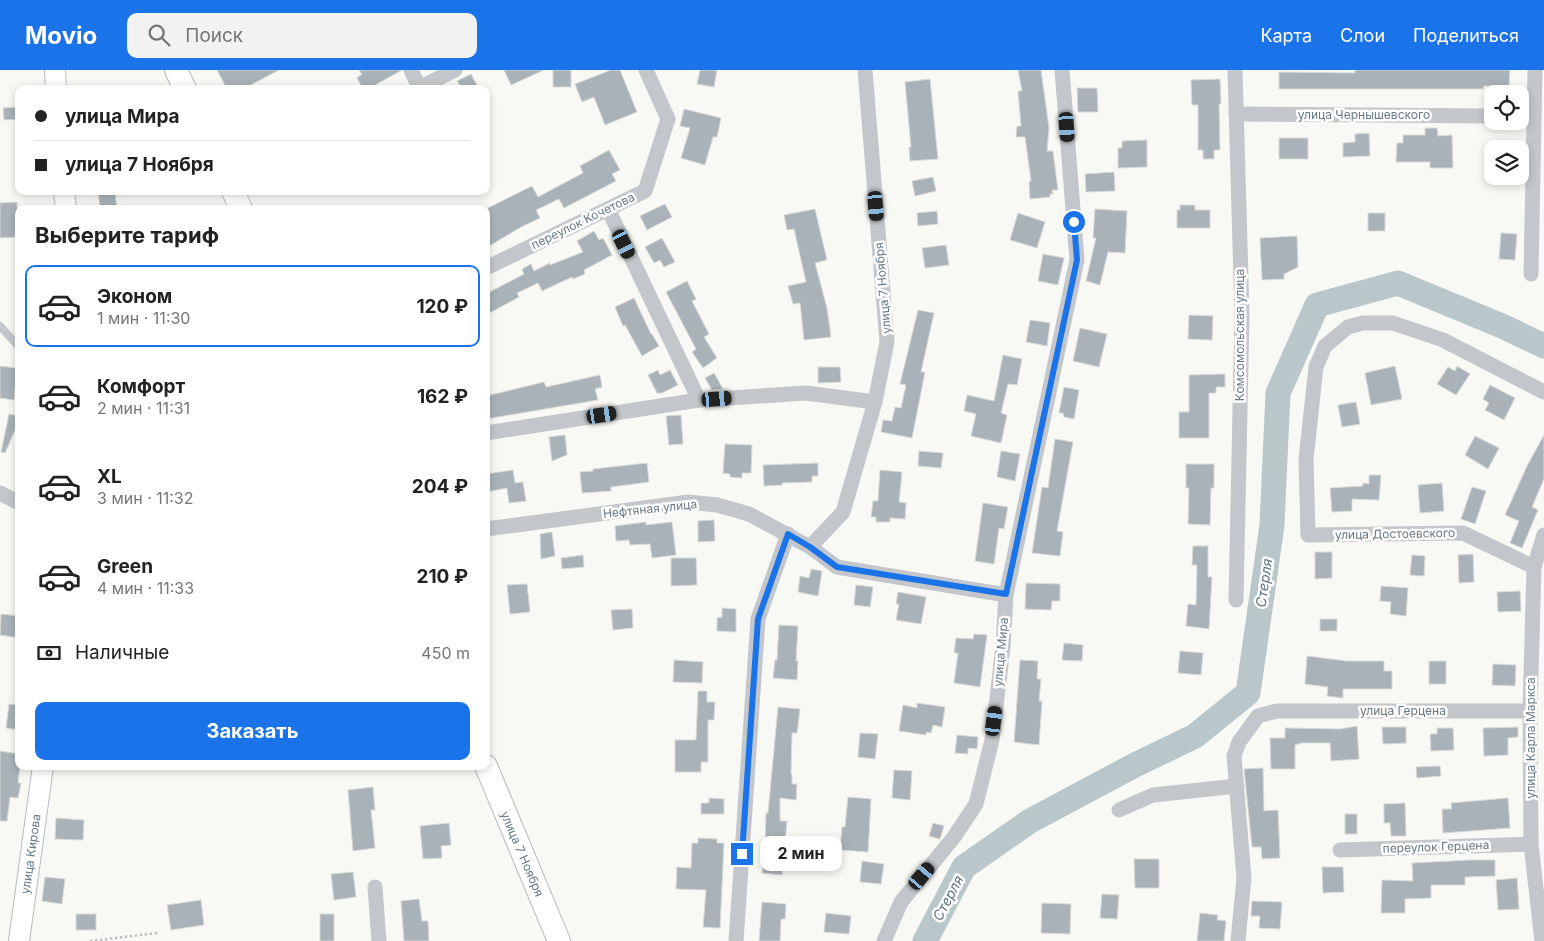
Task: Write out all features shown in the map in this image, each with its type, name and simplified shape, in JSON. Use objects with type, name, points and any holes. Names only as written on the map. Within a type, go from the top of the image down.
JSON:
[{"type":"main road","points":[[176,70],[183,85]]},
{"type":"main road","name":"улица 7 Ноября","points":[[488,770],[559,941]]},
{"type":"street","points":[[55,70],[56,85]]},
{"type":"street","points":[[411,70],[417,85]]},
{"type":"street","points":[[424,85],[455,70]]},
{"type":"street","name":"переулок Кочетова","points":[[490,266],[645,191],[668,119],[646,70]]},
{"type":"street","name":"улица 7 Ноября","points":[[810,547],[843,512],[875,402],[887,342],[865,70]]},
{"type":"street","name":"улица Мира","points":[[884,941],[901,902],[954,837],[976,804],[992,740],[1006,594],[1077,260],[1062,70]]},
{"type":"street","name":"Комсомольская улица","points":[[1235,70],[1242,315],[1236,600]]},
{"type":"street","points":[[1529,104],[1535,70]]},
{"type":"street","name":"улица Чернышевского","points":[[1236,114],[1484,116]]},
{"type":"street","points":[[1527,130],[1531,274]]},
{"type":"street","points":[[608,209],[700,400]]},
{"type":"street","name":"улица Достоевского","points":[[1534,567],[1463,533],[1308,535],[1306,459],[1316,366],[1325,346],[1348,327],[1363,323],[1393,323],[1443,340],[1544,392]]},
{"type":"street","points":[[490,432],[700,400],[806,393],[875,402]]},
{"type":"street","points":[[0,493],[15,501]]},
{"type":"street","name":"Нефтяная улица","points":[[490,529],[690,502],[717,505],[749,514],[788,534],[810,547],[837,567],[1006,594]]},
{"type":"street","points":[[736,941],[758,619],[788,534]]},
{"type":"street","name":"улица Карла Маркса","points":[[1542,941],[1531,844],[1530,711],[1534,567],[1544,535]]},
{"type":"street","name":"улица Герцена","points":[[1237,786],[1234,756],[1239,742],[1258,716],[1277,711],[1530,711]]},
{"type":"street","name":"улица Кирова","points":[[19,941],[42,770]]},
{"type":"street","points":[[1119,810],[1153,795],[1237,786],[1244,878],[1238,941]]},
{"type":"street","name":"переулок Герцена","points":[[1340,850],[1531,844]]},
{"type":"street","points":[[375,887],[379,941]]},
{"type":"lane","points":[[0,326],[15,343]]},
{"type":"path","points":[[90,941],[157,933]]},
{"type":"building","points":[[217,70],[279,70],[251,85],[225,85]]},
{"type":"building","points":[[359,70],[402,70],[375,85],[361,85],[357,78],[362,74]]},
{"type":"building","points":[[504,70],[544,70],[511,85]]},
{"type":"building","points":[[553,70],[571,70],[571,87],[553,87]]},
{"type":"building","points":[[611,70],[620,70],[637,112],[605,125],[594,97],[582,102],[575,84]]},
{"type":"building","points":[[700,70],[717,70],[714,87],[697,84]]},
{"type":"building","points":[[1018,70],[1041,70],[1049,128],[1047,151],[1053,151],[1058,190],[1052,190],[1053,194],[1050,194],[1050,197],[1030,199],[1029,182],[1031,181],[1025,137],[1016,137],[1017,126],[1021,126],[1018,91],[1022,91]]},
{"type":"building","points":[[1355,70],[1510,70],[1509,85],[1484,85],[1483,89],[1279,89],[1279,72],[1355,73]]},
{"type":"building","points":[[471,74],[477,85],[460,85],[457,81]]},
{"type":"building","points":[[930,79],[938,159],[910,161],[909,147],[911,147],[905,82]]},
{"type":"building","points":[[1220,79],[1220,150],[1214,150],[1214,159],[1203,159],[1203,150],[1198,150],[1198,105],[1192,105],[1191,80]]},
{"type":"building","points":[[1077,88],[1097,88],[1098,112],[1078,112]]},
{"type":"building","points":[[15,107],[15,119],[4,120],[3,108]]},
{"type":"building","points":[[684,109],[721,118],[717,137],[713,137],[705,165],[681,158],[690,128],[680,126]]},
{"type":"building","points":[[1425,128],[1437,128],[1438,136],[1452,135],[1453,168],[1430,168],[1430,162],[1396,162],[1397,143],[1403,143],[1403,135],[1425,135]]},
{"type":"building","points":[[1369,133],[1370,156],[1343,157],[1343,143],[1355,142],[1355,134]]},
{"type":"building","points":[[1279,138],[1308,138],[1308,159],[1279,159]]},
{"type":"building","points":[[1147,140],[1147,167],[1118,168],[1118,148],[1122,148],[1122,141]]},
{"type":"building","points":[[609,150],[620,170],[612,174],[616,181],[564,208],[559,199],[536,210],[540,218],[490,246],[490,207],[532,186],[538,197],[583,173],[580,166]]},
{"type":"building","points":[[1114,172],[1115,191],[1086,192],[1085,174]]},
{"type":"building","points":[[933,177],[936,191],[915,196],[912,181]]},
{"type":"building","points":[[98,195],[115,195],[117,205],[100,205]]},
{"type":"building","points":[[17,202],[17,205],[15,205],[15,237],[0,238],[0,203]]},
{"type":"building","points":[[665,204],[672,217],[647,230],[640,216]]},
{"type":"building","points":[[1180,205],[1195,205],[1195,210],[1210,210],[1210,228],[1177,228],[1177,210],[1180,210]]},
{"type":"building","points":[[815,209],[827,260],[815,263],[827,308],[831,337],[804,340],[800,303],[793,304],[788,286],[806,282],[794,229],[787,230],[784,215]]},
{"type":"building","points":[[1095,209],[1127,211],[1125,253],[1108,252],[1100,285],[1086,281],[1096,238],[1093,238]]},
{"type":"building","points":[[937,211],[938,224],[918,226],[917,213]]},
{"type":"building","points":[[1018,213],[1045,222],[1037,248],[1010,240]]},
{"type":"building","points":[[1368,213],[1385,213],[1385,231],[1368,231]]},
{"type":"building","points":[[594,231],[599,240],[603,238],[612,255],[584,270],[585,274],[573,279],[572,277],[542,291],[538,283],[517,293],[519,297],[490,313],[490,292],[524,274],[522,269],[531,264],[534,271],[550,263],[550,265],[583,252],[577,241]]},
{"type":"building","points":[[1501,233],[1517,234],[1515,260],[1499,259]]},
{"type":"building","points":[[1297,236],[1298,267],[1284,274],[1284,279],[1262,280],[1260,238]]},
{"type":"building","points":[[662,238],[675,262],[664,267],[660,260],[654,263],[645,247]]},
{"type":"building","points":[[946,245],[949,265],[925,268],[922,248]]},
{"type":"building","points":[[1043,254],[1064,258],[1058,285],[1038,281]]},
{"type":"building","points":[[687,281],[696,299],[692,301],[709,334],[704,337],[717,358],[703,368],[692,352],[696,349],[666,292]]},
{"type":"building","points":[[634,298],[651,334],[659,346],[642,356],[625,325],[623,326],[615,307]]},
{"type":"building","points":[[918,310],[934,313],[921,372],[925,372],[912,438],[881,432],[883,420],[892,421],[895,407],[901,408],[906,385],[900,384]]},
{"type":"building","points":[[1189,315],[1213,316],[1212,340],[1188,339]]},
{"type":"building","points":[[1030,320],[1050,323],[1047,346],[1026,342]]},
{"type":"building","points":[[1080,328],[1107,334],[1099,367],[1073,361]]},
{"type":"building","points":[[1003,355],[1022,359],[1017,385],[1008,384],[1001,413],[1007,415],[1001,443],[971,436],[976,414],[964,411],[967,395],[994,401]]},
{"type":"building","points":[[0,366],[15,368],[14,400],[0,398]]},
{"type":"building","points":[[1395,366],[1402,399],[1371,405],[1365,373]]},
{"type":"building","points":[[1457,366],[1470,374],[1456,395],[1437,384],[1448,367],[1455,371]]},
{"type":"building","points":[[818,367],[840,367],[841,382],[818,383]]},
{"type":"building","points":[[658,370],[660,375],[670,370],[678,385],[662,393],[657,393],[648,375]]},
{"type":"building","points":[[714,373],[723,389],[712,390],[705,378]]},
{"type":"building","points":[[1225,374],[1225,387],[1216,387],[1216,393],[1209,393],[1209,438],[1179,438],[1179,412],[1189,412],[1189,375]]},
{"type":"building","points":[[600,375],[602,387],[595,389],[598,400],[490,418],[490,395],[544,382],[546,387]]},
{"type":"building","points":[[1490,385],[1515,398],[1504,420],[1485,410],[1489,403],[1483,399]]},
{"type":"building","points":[[1064,387],[1079,390],[1074,419],[1064,417],[1063,413],[1059,413]]},
{"type":"building","points":[[1356,402],[1360,424],[1342,427],[1338,405]]},
{"type":"building","points":[[9,414],[15,415],[15,430],[5,453],[1,452]]},
{"type":"building","points":[[681,415],[683,444],[669,445],[666,416]]},
{"type":"building","points":[[565,435],[567,455],[552,461],[549,437]]},
{"type":"building","points":[[1544,435],[1544,479],[1532,507],[1538,510],[1522,548],[1510,543],[1519,521],[1505,515],[1527,466]]},
{"type":"building","points":[[1475,436],[1499,448],[1488,469],[1465,455]]},
{"type":"building","points":[[1055,439],[1073,442],[1057,531],[1063,532],[1060,556],[1032,553],[1042,487],[1048,488]]},
{"type":"building","points":[[725,444],[752,445],[751,473],[742,473],[742,478],[730,477],[730,474],[723,473]]},
{"type":"building","points":[[919,451],[943,453],[941,468],[918,466]]},
{"type":"building","points":[[1001,451],[1020,454],[1015,481],[997,477]]},
{"type":"building","points":[[647,463],[649,482],[611,487],[611,491],[582,493],[580,472]]},
{"type":"building","points":[[818,463],[818,476],[812,476],[812,482],[764,486],[763,465]]},
{"type":"building","points":[[1186,464],[1214,464],[1214,488],[1211,488],[1210,525],[1188,524],[1189,488],[1186,488]]},
{"type":"building","points":[[513,470],[515,483],[523,482],[526,501],[509,503],[507,488],[490,491],[490,473]]},
{"type":"building","points":[[880,470],[902,472],[899,502],[906,503],[905,519],[890,518],[890,522],[876,522],[876,517],[871,517],[873,501],[878,501]]},
{"type":"building","points":[[1369,475],[1381,475],[1379,500],[1352,499],[1352,511],[1332,512],[1330,488],[1363,486],[1363,483],[1369,484]]},
{"type":"building","points":[[1442,483],[1444,511],[1420,513],[1418,485]]},
{"type":"building","points":[[1472,487],[1486,491],[1475,524],[1461,519]]},
{"type":"building","points":[[983,503],[1008,507],[1004,529],[999,528],[994,564],[975,561]]},
{"type":"building","points":[[714,520],[715,541],[698,542],[698,521]]},
{"type":"building","points":[[646,522],[646,525],[672,522],[676,555],[652,558],[650,544],[630,545],[629,540],[616,541],[615,526]]},
{"type":"building","points":[[552,532],[555,556],[541,559],[540,534]]},
{"type":"building","points":[[1193,546],[1208,546],[1208,577],[1212,577],[1209,629],[1186,626],[1188,604],[1196,605],[1197,565],[1192,565]]},
{"type":"building","points":[[1315,552],[1332,552],[1332,578],[1315,579]]},
{"type":"building","points":[[1473,554],[1474,582],[1459,583],[1458,555]]},
{"type":"building","points":[[583,555],[584,567],[562,569],[561,558]]},
{"type":"building","points":[[1412,555],[1425,556],[1424,576],[1410,575]]},
{"type":"building","points":[[671,558],[696,558],[697,585],[671,586]]},
{"type":"building","points":[[811,569],[822,571],[818,596],[798,592],[800,576],[809,578]]},
{"type":"building","points":[[1026,583],[1060,584],[1060,601],[1052,601],[1051,610],[1025,609]]},
{"type":"building","points":[[527,584],[530,612],[510,614],[507,585]]},
{"type":"building","points":[[856,585],[873,587],[870,607],[854,605]]},
{"type":"building","points":[[1381,586],[1408,588],[1406,616],[1390,614],[1391,602],[1380,601]]},
{"type":"building","points":[[1520,591],[1521,611],[1498,612],[1497,592]]},
{"type":"building","points":[[898,592],[926,597],[921,624],[896,620],[899,604],[896,604]]},
{"type":"building","points":[[722,608],[736,609],[736,632],[717,631],[717,618],[722,617]]},
{"type":"building","points":[[632,609],[633,628],[613,630],[611,610]]},
{"type":"building","points":[[1,614],[15,616],[15,637],[0,635]]},
{"type":"building","points":[[1320,619],[1337,619],[1337,631],[1320,631]]},
{"type":"building","points":[[779,625],[798,626],[797,680],[773,678],[775,660],[777,660]]},
{"type":"building","points":[[974,634],[987,635],[980,687],[954,683],[958,653],[954,653],[956,638],[973,639]]},
{"type":"building","points":[[1064,643],[1083,645],[1082,661],[1062,660]]},
{"type":"building","points":[[1180,651],[1203,653],[1201,675],[1178,673]]},
{"type":"building","points":[[1307,656],[1346,661],[1384,661],[1384,671],[1392,671],[1392,689],[1343,689],[1343,698],[1327,696],[1328,687],[1305,684]]},
{"type":"building","points":[[674,660],[703,662],[702,683],[673,682]]},
{"type":"building","points":[[1020,660],[1038,661],[1037,679],[1041,679],[1039,701],[1042,701],[1039,745],[1014,742]]},
{"type":"building","points":[[1429,661],[1446,661],[1446,684],[1429,684]]},
{"type":"building","points":[[1493,664],[1516,665],[1515,686],[1492,685]]},
{"type":"building","points":[[698,691],[707,691],[707,702],[715,702],[714,720],[708,720],[708,762],[701,762],[701,772],[675,772],[675,740],[696,740]]},
{"type":"building","points":[[917,703],[945,707],[942,727],[933,725],[931,733],[926,732],[926,735],[899,731],[903,705],[917,708]]},
{"type":"building","points":[[9,704],[15,705],[15,729],[6,728]]},
{"type":"building","points":[[778,707],[800,709],[797,733],[792,733],[791,774],[792,784],[797,784],[796,800],[780,798],[780,821],[787,821],[782,875],[762,873],[765,851],[766,813],[768,813]]},
{"type":"building","points":[[1357,726],[1359,759],[1331,761],[1330,743],[1301,743],[1295,745],[1295,769],[1271,769],[1270,738],[1285,738],[1285,728],[1340,729]]},
{"type":"building","points":[[1382,727],[1406,727],[1406,743],[1383,744]]},
{"type":"building","points":[[1518,727],[1518,737],[1508,738],[1508,755],[1484,756],[1483,728]]},
{"type":"building","points":[[1437,728],[1453,728],[1454,750],[1431,751],[1430,734],[1437,734]]},
{"type":"building","points":[[860,733],[878,734],[875,759],[858,757]]},
{"type":"building","points":[[957,735],[978,737],[977,749],[968,748],[968,754],[955,753]]},
{"type":"building","points":[[0,751],[15,753],[15,770],[20,770],[18,783],[21,783],[18,798],[10,797],[7,821],[0,821]]},
{"type":"building","points":[[1440,766],[1441,776],[1417,778],[1416,767]]},
{"type":"building","points":[[1263,768],[1264,811],[1278,810],[1280,858],[1262,859],[1261,847],[1252,847],[1244,769]]},
{"type":"building","points":[[894,770],[912,771],[910,800],[892,798]]},
{"type":"building","points":[[373,787],[375,810],[371,810],[375,848],[353,851],[348,790]]},
{"type":"building","points":[[848,797],[871,799],[868,852],[840,850],[842,827],[845,827]]},
{"type":"building","points":[[709,798],[724,799],[724,814],[701,814],[701,803],[709,803]]},
{"type":"building","points":[[1508,798],[1510,828],[1443,833],[1442,809],[1452,809],[1451,803]]},
{"type":"building","points":[[1405,803],[1406,836],[1391,836],[1390,823],[1384,823],[1384,804]]},
{"type":"building","points":[[1345,814],[1357,814],[1357,834],[1345,834]]},
{"type":"building","points":[[56,818],[84,820],[83,840],[55,839]]},
{"type":"building","points":[[449,823],[451,845],[441,846],[442,858],[423,859],[420,826]]},
{"type":"building","points":[[933,823],[944,826],[940,839],[929,836]]},
{"type":"building","points":[[698,838],[717,839],[717,843],[724,843],[720,928],[703,927],[706,890],[676,889],[677,867],[691,868],[692,843],[698,843]]},
{"type":"building","points":[[1134,859],[1159,859],[1159,888],[1135,888]]},
{"type":"building","points":[[1495,860],[1495,876],[1465,877],[1465,885],[1431,885],[1431,898],[1405,899],[1405,913],[1381,913],[1382,880],[1413,881],[1412,863]]},
{"type":"building","points":[[862,861],[884,864],[881,884],[860,882]]},
{"type":"building","points":[[1322,867],[1343,867],[1344,892],[1323,893]]},
{"type":"building","points":[[353,872],[356,897],[334,900],[331,874]]},
{"type":"building","points":[[45,877],[65,879],[62,904],[42,901]]},
{"type":"building","points":[[1517,878],[1519,909],[1498,910],[1496,880]]},
{"type":"building","points":[[1102,894],[1119,895],[1117,919],[1100,918]]},
{"type":"building","points":[[419,899],[422,921],[428,921],[429,941],[404,941],[401,901]]},
{"type":"building","points":[[201,900],[204,925],[171,930],[167,905]]},
{"type":"building","points":[[1252,901],[1282,902],[1280,929],[1259,928],[1260,916],[1251,916]]},
{"type":"building","points":[[762,902],[786,904],[785,919],[781,919],[780,941],[759,941]]},
{"type":"building","points":[[1042,903],[1071,904],[1070,934],[1041,933]]},
{"type":"building","points":[[826,913],[851,916],[849,934],[824,932]]},
{"type":"building","points":[[1200,913],[1218,915],[1217,920],[1226,921],[1224,941],[1197,941]]},
{"type":"building","points":[[76,914],[96,914],[96,930],[76,930]]},
{"type":"building","points":[[320,914],[334,914],[334,941],[320,941]]},
{"type":"waterway","name":"Стерля","points":[[925,941],[964,867],[1030,821],[1135,765],[1195,736],[1248,693],[1272,525],[1278,393],[1317,305],[1398,283],[1502,326],[1544,346]]},
{"type":"route","points":[[742,854],[758,619],[788,534],[810,547],[837,567],[1006,594],[1077,260],[1074,222]]}]
